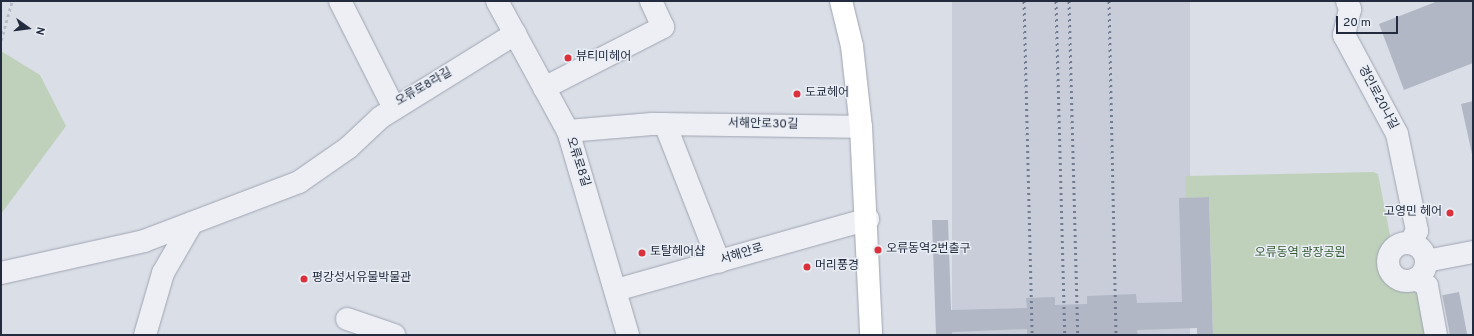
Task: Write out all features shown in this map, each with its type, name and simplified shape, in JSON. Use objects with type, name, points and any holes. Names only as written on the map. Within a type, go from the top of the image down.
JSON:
[{"type":"main road","points":[[841,1],[852,46],[861,127],[868,219],[872,335]]},
{"type":"street","name":"오류로8라길","points":[[340,1],[394,108],[515,34]]},
{"type":"street","name":"오류로8길","points":[[497,1],[568,131],[628,335]]},
{"type":"street","points":[[544,88],[663,27],[650,1]]},
{"type":"street","name":"경인로20나길","points":[[1347,1],[1350,9],[1344,35],[1397,134],[1417,231],[1410,243]]},
{"type":"street","points":[[1,274],[144,241],[299,182],[348,148],[381,117],[394,108]]},
{"type":"street","points":[[665,124],[719,262]]},
{"type":"street","name":"서해안로30길","points":[[568,131],[665,124],[861,127]]},
{"type":"street","name":"서해안로","points":[[616,290],[868,219]]},
{"type":"street","points":[[145,335],[163,272],[192,223]]},
{"type":"street","points":[[1436,335],[1427,286],[1421,270],[1421,249],[1410,243],[1400,244],[1392,250],[1389,265],[1396,278],[1406,281],[1421,270],[1473,252]]},
{"type":"street","points":[[347,319],[394,335]]},
{"type":"path","points":[[1,40],[12,1]]},
{"type":"shaded area","points":[[952,1],[1190,1],[1190,335],[952,335]]},
{"type":"green space","points":[[1,51],[40,75],[66,126],[1,214]]},
{"type":"green space","name":"오류동역 광장공원","points":[[1373,172],[1378,174],[1391,240],[1381,255],[1381,275],[1388,285],[1397,290],[1407,292],[1419,291],[1426,335],[1213,335],[1209,197],[1186,198],[1186,176]]},
{"type":"building","points":[[1438,1],[1473,1],[1473,63],[1404,90],[1379,24]]},
{"type":"building","points":[[1473,101],[1473,154],[1472,154],[1461,104]]},
{"type":"building","points":[[1209,197],[1213,335],[1197,335],[1197,328],[1137,330],[1138,335],[1027,335],[1027,329],[952,332],[952,335],[936,335],[932,220],[948,220],[951,310],[1027,308],[1026,298],[1055,297],[1055,305],[1087,304],[1087,296],[1136,294],[1137,303],[1182,302],[1179,198]]},
{"type":"building","points":[[1459,292],[1467,335],[1450,335],[1442,295]]},
{"type":"railway","points":[[1024,1],[1032,335]]},
{"type":"railway","points":[[1056,1],[1065,335]]},
{"type":"railway","points":[[1069,1],[1078,335]]},
{"type":"railway","points":[[1109,1],[1116,335]]},
{"type":"place","name":"뷰티미헤어","points":[[568,58]]},
{"type":"place","name":"도쿄헤어","points":[[797,94]]},
{"type":"place","name":"고영민 헤어","points":[[1450,213]]},
{"type":"place","name":"오류동역2번출구","points":[[878,250]]},
{"type":"place","name":"토탈헤어샵","points":[[642,253]]},
{"type":"place","name":"머리풍경","points":[[807,267]]},
{"type":"place","name":"평강성서유물박물관","points":[[304,279]]}]
